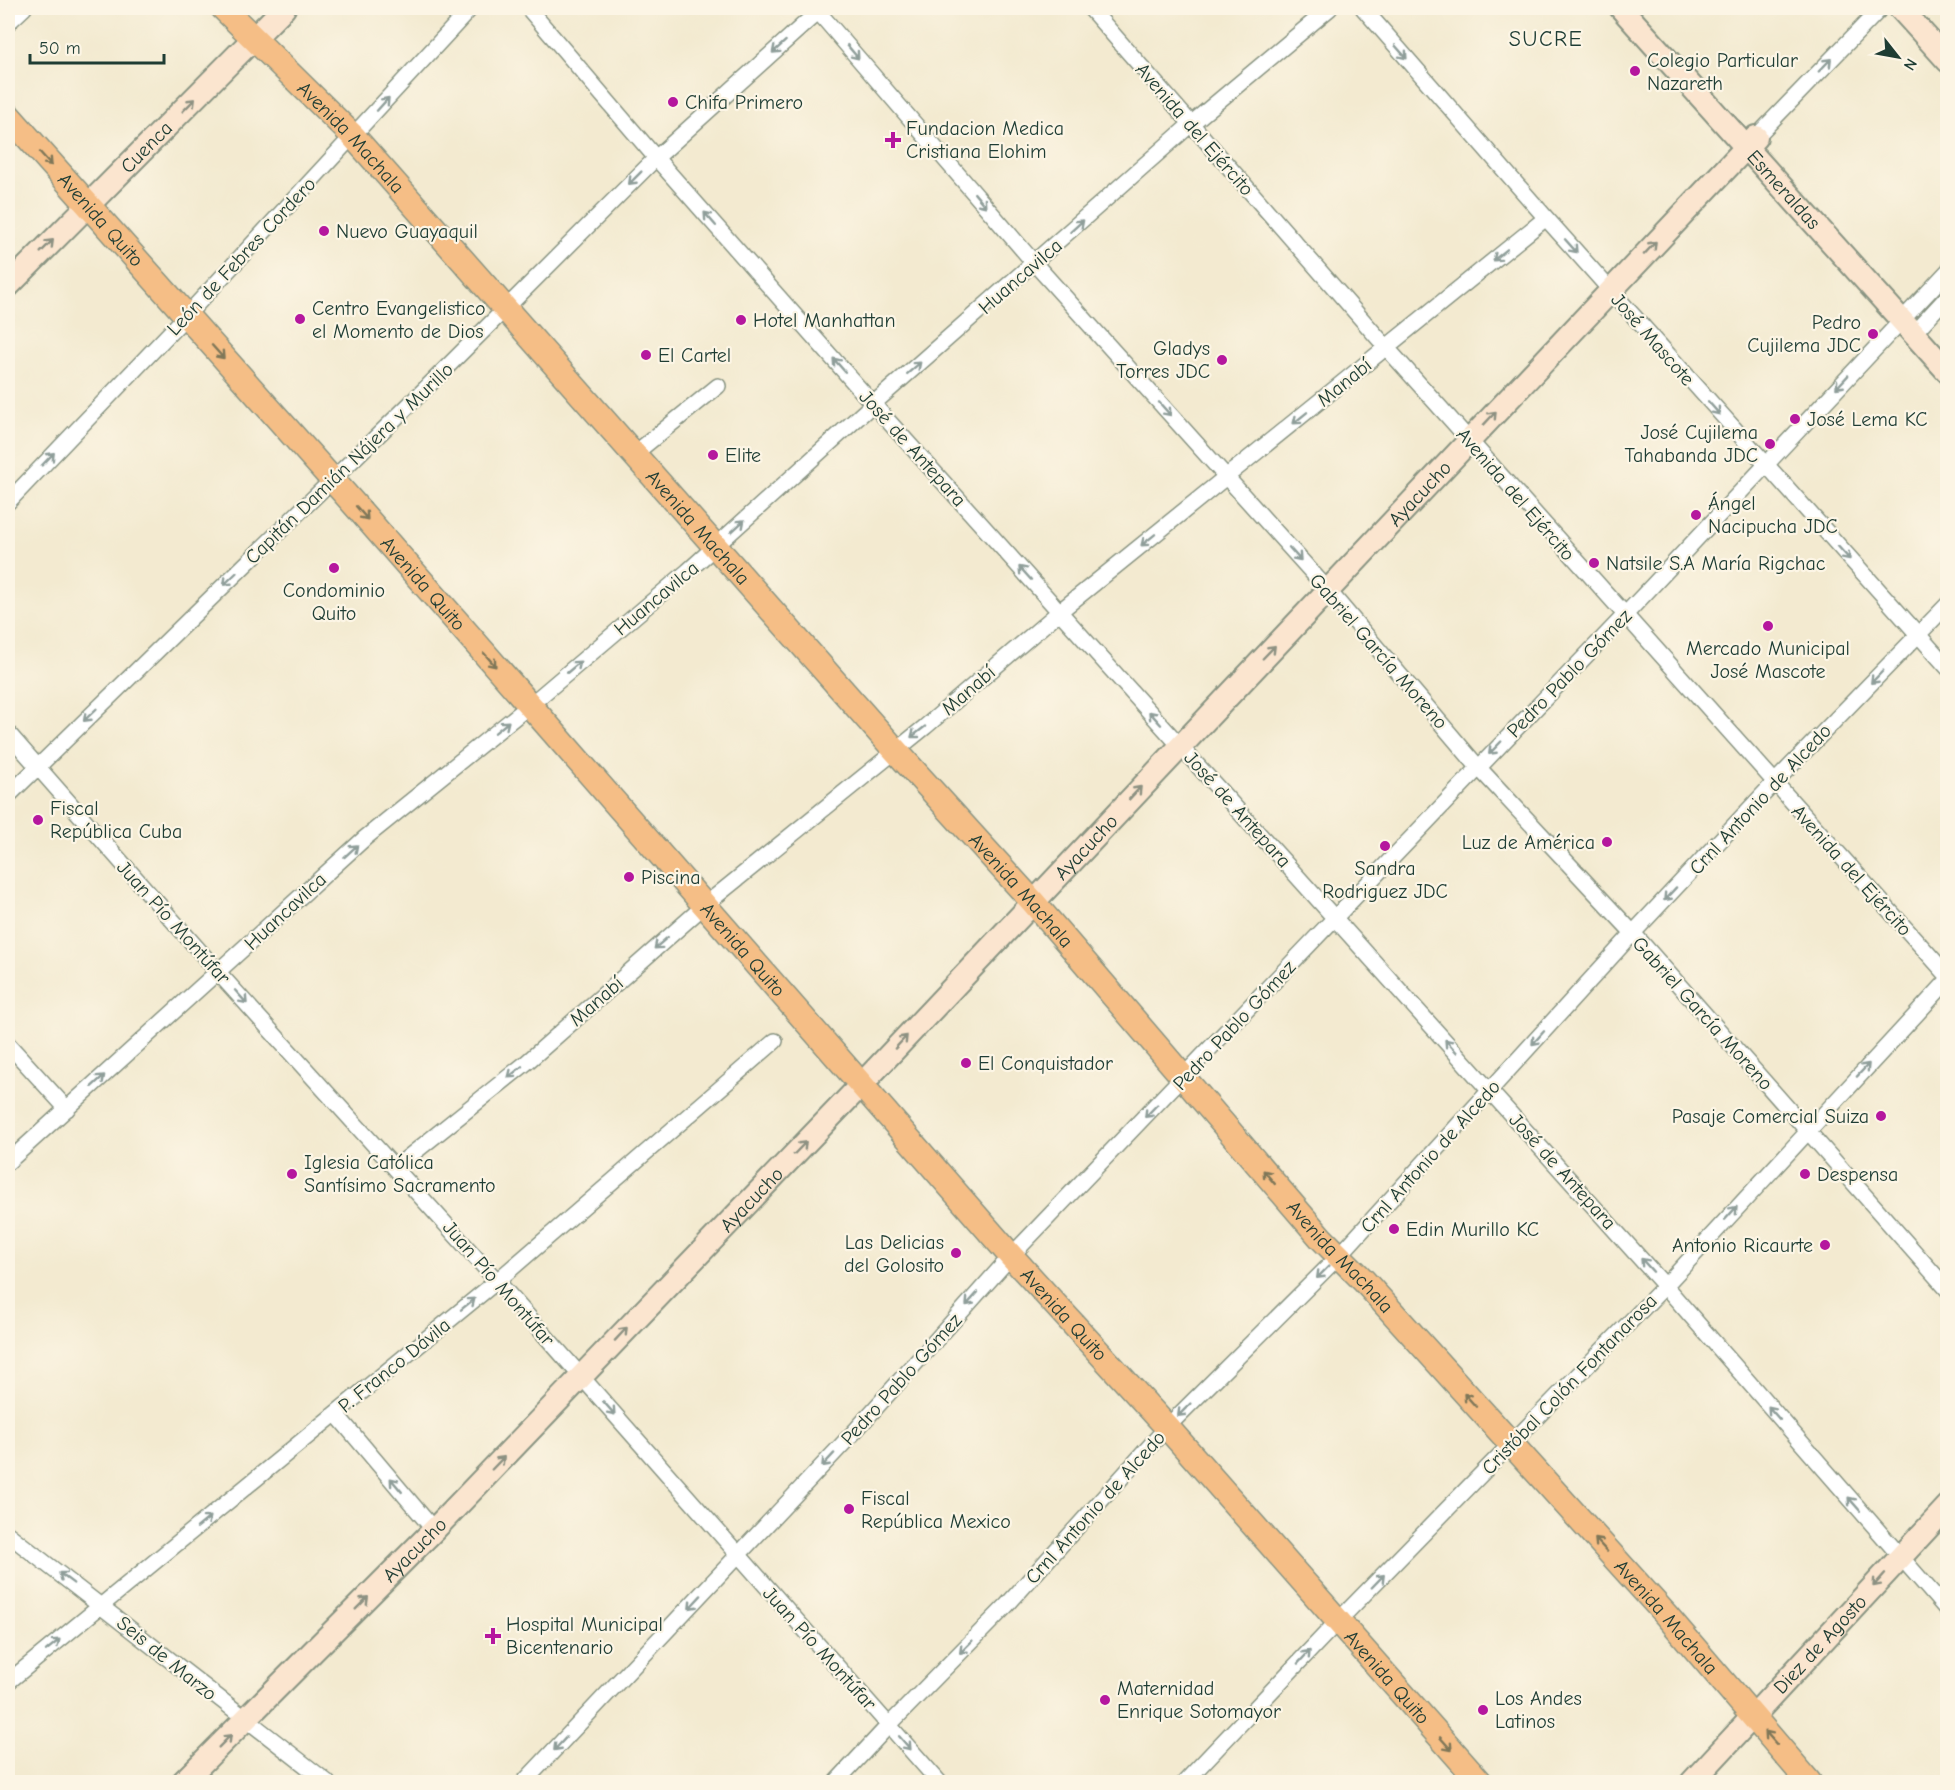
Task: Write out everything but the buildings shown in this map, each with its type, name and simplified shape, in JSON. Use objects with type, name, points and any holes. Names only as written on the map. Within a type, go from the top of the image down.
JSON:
[{"type":"main road","name":"Avenida Machala","points":[[223,8],[353,136],[633,455],[1033,902],[1339,1256],[1666,1616],[1809,1782]]},
{"type":"main road","name":"Avenida Quito","points":[[8,115],[332,479],[1011,1256],[1167,1427],[1480,1782]]},
{"type":"street","points":[[8,23],[24,8]]},
{"type":"street","name":"Cuenca","points":[[8,286],[284,8]]},
{"type":"street","name":"León de Febres Cordero","points":[[8,502],[186,316],[471,8]]},
{"type":"street","name":"José de Antepara","points":[[528,8],[656,158],[873,404],[1336,916],[1665,1286],[1947,1611]]},
{"type":"street","name":"Avenida del Ejército","points":[[1090,8],[1469,441],[1947,978]]},
{"type":"street","name":"Huancavilca","points":[[8,1162],[219,973],[364,838],[530,705],[715,547],[873,404],[1035,264],[1191,124],[1330,8]]},
{"type":"street","name":"José Mascote","points":[[1363,8],[1610,291],[1947,668]]},
{"type":"street","name":"Esmeraldas","points":[[1622,8],[1751,142]]},
{"type":"street","name":"Esmeraldas","points":[[1638,8],[1751,142],[1911,321],[1947,372]]},
{"type":"street","name":"Ayacucho","points":[[183,1782],[434,1530],[861,1085],[1751,142],[1881,8]]},
{"type":"street","points":[[1900,8],[1947,61]]},
{"type":"street","points":[[1920,8],[1947,39]]},
{"type":"street","name":"Capitán Damián Nájera y Murillo","points":[[8,796],[506,310],[656,158],[819,9]]},
{"type":"street","name":"Gabriel García Moreno","points":[[819,9],[1035,264],[1328,590],[1478,767],[1633,933],[1947,1290]]},
{"type":"street","name":"Manabí","points":[[396,1167],[534,1055],[705,905],[1059,612],[1546,218]]},
{"type":"street","name":"Pedro Pablo Gómez","points":[[1911,321],[1947,271]]},
{"type":"street","name":"Pedro Pablo Gómez","points":[[524,1782],[855,1431],[1011,1256],[1624,616],[1764,465],[1911,321],[1947,296]]},
{"type":"street","name":"Esmeraldas","points":[[1911,321],[1947,352]]},
{"type":"street","points":[[633,455],[718,386]]},
{"type":"street","name":"Crnl Antonio de Alcedo","points":[[836,1782],[1007,1605],[1167,1427],[1339,1256],[1633,933],[1947,604]]},
{"type":"street","name":"Juan Pío Montúfar","points":[[8,733],[36,768],[396,1167],[939,1782]]},
{"type":"street","name":"Cristóbal Colón Fontanarosa","points":[[1185,1782],[1337,1622],[1665,1286],[1947,978]]},
{"type":"street","name":"P. Franco Dávila","points":[[8,1682],[497,1281],[775,1041]]},
{"type":"street","points":[[8,1044],[67,1108]]},
{"type":"street","points":[[336,1413],[434,1530]]},
{"type":"street","name":"Diez de Agosto","points":[[1692,1782],[1947,1506]]},
{"type":"street","name":"Seis de Marzo","points":[[8,1534],[327,1782]]},
{"type":"place","name":"Colegio Particular Nazareth","points":[[1635,71]]},
{"type":"place","name":"Chifa Primero","points":[[673,102]]},
{"type":"place","name":"Fundacion Medica Cristiana Elohim","points":[[893,140]]},
{"type":"place","name":"Nuevo Guayaquil","points":[[324,231]]},
{"type":"place","name":"Centro Evangelistico el Momento de Dios","points":[[300,319]]},
{"type":"place","name":"Hotel Manhattan","points":[[741,320]]},
{"type":"place","name":"Pedro Cujilema JDC","points":[[1873,334]]},
{"type":"place","name":"El Cartel","points":[[646,355]]},
{"type":"place","name":"Gladys Torres JDC","points":[[1222,360]]},
{"type":"place","name":"José Lema KC","points":[[1795,419]]},
{"type":"place","name":"José Cujilema Tahabanda JDC","points":[[1770,444]]},
{"type":"place","name":"Elite","points":[[713,455]]},
{"type":"place","name":"Ángel Nacipucha JDC","points":[[1696,515]]},
{"type":"place","name":"Natsile S.A María Rigchac","points":[[1594,563]]},
{"type":"place","name":"Condominio Quito","points":[[334,568]]},
{"type":"place","name":"Mercado Municipal José Mascote","points":[[1768,626]]},
{"type":"place","name":"Fiscal República Cuba","points":[[38,820]]},
{"type":"place","name":"Luz de América","points":[[1607,842]]},
{"type":"place","name":"Sandra Rodriguez JDC","points":[[1385,846]]},
{"type":"place","name":"Piscina","points":[[629,877]]},
{"type":"place","name":"El Conquistador","points":[[966,1063]]},
{"type":"place","name":"Pasaje Comercial Suiza","points":[[1881,1116]]},
{"type":"place","name":"Iglesia Católica Santísimo Sacramento","points":[[292,1174]]},
{"type":"place","name":"Despensa","points":[[1805,1174]]},
{"type":"place","name":"Edin Murillo KC","points":[[1394,1229]]},
{"type":"place","name":"Antonio Ricaurte","points":[[1825,1245]]},
{"type":"place","name":"Las Delicias del Golosito","points":[[956,1253]]},
{"type":"place","name":"Fiscal República Mexico","points":[[849,1509]]},
{"type":"place","name":"Hospital Municipal Bicentenario","points":[[493,1636]]},
{"type":"place","name":"Maternidad Enrique Sotomayor","points":[[1105,1700]]},
{"type":"place","name":"Los Andes Latinos","points":[[1483,1710]]},
{"type":"district","name":"SUCRE","points":[[1546,38]]}]
